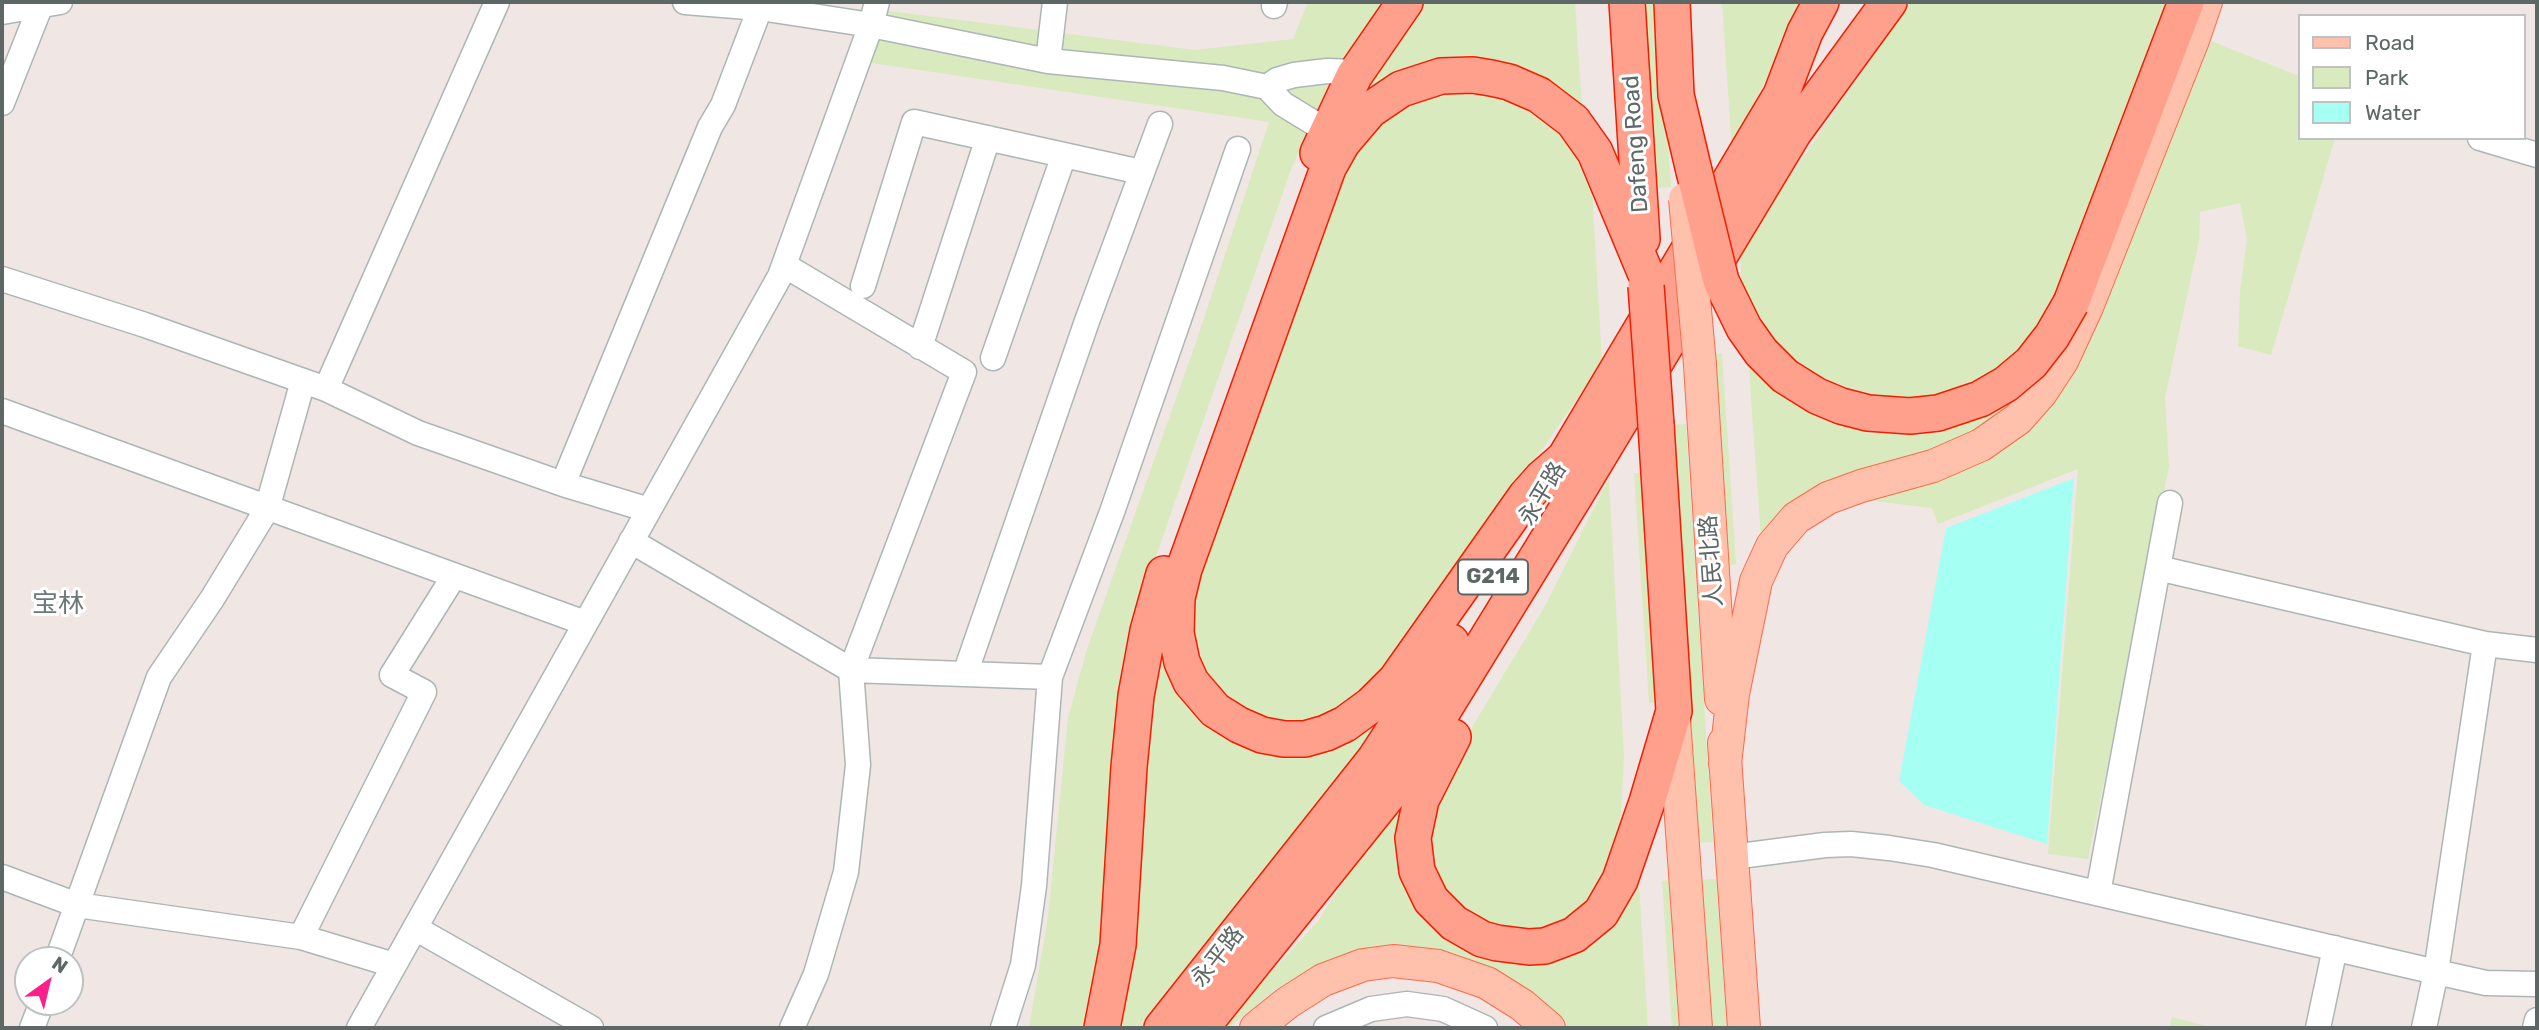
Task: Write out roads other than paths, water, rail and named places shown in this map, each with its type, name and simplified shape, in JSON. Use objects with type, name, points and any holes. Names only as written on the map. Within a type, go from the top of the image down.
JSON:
[{"type":"highway","points":[[1102,1028],[1118,945],[1132,730],[1150,620],[1163,577],[1327,131],[1357,72],[1405,2]]},
{"type":"highway","name":"Dafeng Road","points":[[1627,2],[1645,279]]},
{"type":"highway","name":"Dafeng Road","points":[[1672,2],[1676,94],[1690,185],[1721,281],[1744,328],[1761,352],[1785,376],[1816,396],[1841,406],[1882,415],[1917,416],[1952,410],[1980,399],[2006,384],[2031,363],[2052,336],[2071,303],[2186,2]]},
{"type":"highway","points":[[1781,96],[1805,32],[1821,2]]},
{"type":"highway","points":[[1794,132],[1889,2]]},
{"type":"highway","points":[[1565,458],[1526,496],[1403,670],[1371,705],[1345,724],[1305,738],[1284,739],[1262,735],[1215,710],[1191,682],[1182,662],[1176,633],[1177,598],[1184,569],[1328,169],[1342,143],[1370,110],[1413,83],[1449,76],[1491,78],[1509,82],[1539,95],[1573,121],[1595,152],[1645,279]]},
{"type":"highway","name":"永平路","points":[[1162,1028],[1375,759],[1480,598],[1781,96]]},
{"type":"highway","name":"永平路","points":[[1201,1028],[1401,779],[1794,132]]},
{"type":"highway","name":"人民北路","points":[[1645,279],[1674,711]]},
{"type":"highway","points":[[1576,494],[1549,566],[1523,620],[1438,762],[1421,800],[1415,820],[1413,855],[1420,879],[1432,900],[1454,923],[1467,931],[1482,939],[1513,947],[1560,942],[1588,925],[1611,898],[1632,851],[1674,711]]},
{"type":"main road","name":"永平路","points":[[1781,96],[1837,2]]},
{"type":"main road","name":"永平路","points":[[1794,132],[1868,2]]},
{"type":"main road","points":[[1726,764],[1733,694],[1756,581],[1772,546],[1796,518],[1828,498],[1933,466],[1980,445],[2018,419],[2041,393],[2062,361],[2084,315],[2206,2]]},
{"type":"main road","name":"人民北路","points":[[1690,185],[1744,1028]]},
{"type":"main road","name":"人民北路","points":[[1674,711],[1696,1028]]},
{"type":"main road","points":[[1684,863],[1732,857]]},
{"type":"main road","points":[[1256,1028],[1323,979],[1363,965],[1393,961],[1438,966],[1472,977],[1513,998],[1549,1028]]},
{"type":"street","points":[[62,946],[159,677],[212,599],[267,509],[314,385],[497,2]]},
{"type":"street","points":[[685,2],[874,13],[1048,61],[1223,78],[1267,88],[1283,104],[1327,131]]},
{"type":"street","points":[[1048,61],[1055,2]]},
{"type":"street","points":[[2,12],[47,3]]},
{"type":"street","points":[[2,103],[47,3]]},
{"type":"street","points":[[563,484],[710,127],[723,105],[760,8]]},
{"type":"street","points":[[359,1028],[783,265],[874,13]]},
{"type":"street","points":[[1267,88],[1277,80],[1293,75],[1328,71],[1357,72]]},
{"type":"street","points":[[863,286],[914,122],[1141,172]]},
{"type":"street","points":[[965,674],[1160,124]]},
{"type":"street","points":[[920,347],[988,138]]},
{"type":"street","points":[[2487,140],[2537,155]]},
{"type":"street","points":[[1003,1028],[1023,965],[1034,886],[1050,677],[1112,512],[1238,149]]},
{"type":"street","points":[[993,358],[1064,155]]},
{"type":"street","points":[[783,265],[964,372],[851,670],[858,765],[846,872],[816,974],[792,1028]]},
{"type":"street","points":[[2,279],[145,325],[314,385],[418,433],[563,484],[649,510]]},
{"type":"street","points":[[2,411],[585,623]]},
{"type":"street","points":[[2098,893],[2171,503]]},
{"type":"street","points":[[631,541],[851,670],[1050,677]]},
{"type":"street","points":[[2158,568],[2485,644],[2537,650]]},
{"type":"street","points":[[301,937],[424,692],[392,675],[454,576]]},
{"type":"street","points":[[2424,1028],[2436,972],[2485,644]]},
{"type":"street","points":[[1732,857],[1825,845],[1874,846],[1933,855],[2436,972],[2486,982],[2537,984]]},
{"type":"street","points":[[2,877],[77,905],[301,937],[394,965]]},
{"type":"street","points":[[415,928],[591,1028]]},
{"type":"street","points":[[2318,1028],[2335,948]]},
{"type":"street","points":[[1326,1028],[1371,1009],[1407,1004],[1443,1009],[1485,1028]]},
{"type":"street","points":[[2535,1028],[2537,1020]]},
{"type":"water","points":[[2074,478],[2047,844],[1924,805],[1899,781],[1946,528]]},
{"type":"district","name":"宝林","points":[[58,604]]}]
